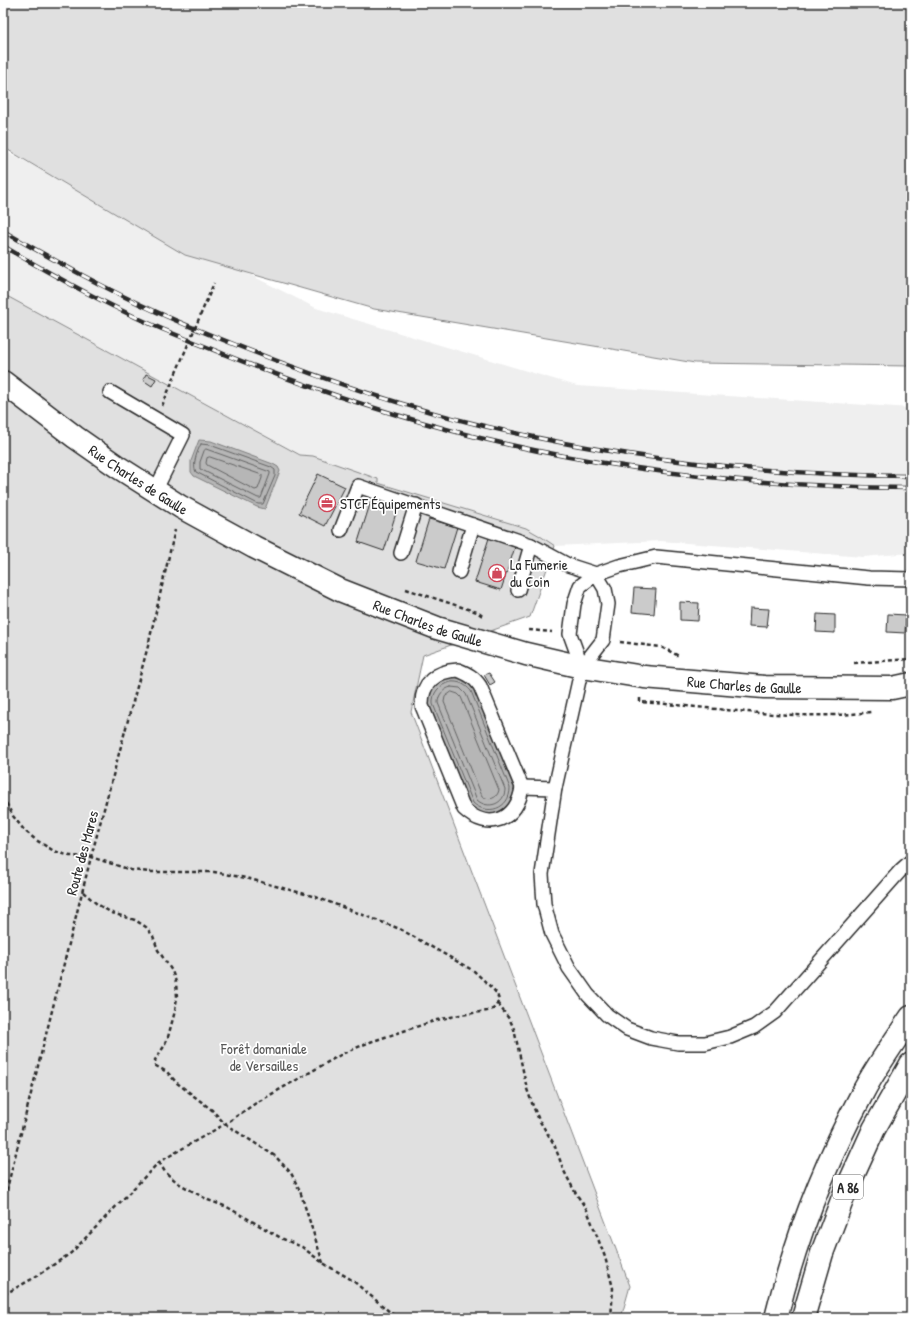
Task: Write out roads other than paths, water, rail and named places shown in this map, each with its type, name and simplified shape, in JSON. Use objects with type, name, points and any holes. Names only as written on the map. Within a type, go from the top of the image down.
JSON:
[{"type":"main road","name":"Rue Charles de Gaulle","points":[[3,382],[74,437],[181,507],[254,547],[340,590],[437,628],[526,654],[582,667],[644,677],[764,687],[892,688],[911,684]]},
{"type":"main road","points":[[776,1318],[797,1242],[816,1190],[839,1137],[862,1092],[911,1017]]},
{"type":"main road","name":"A 86","points":[[802,1318],[822,1253],[844,1195],[874,1129],[911,1064]]},
{"type":"lane","points":[[110,392],[183,435],[155,491]]},
{"type":"lane","points":[[340,530],[358,486],[531,545],[568,566],[596,574],[605,589],[608,604],[603,640],[582,667],[555,788],[542,874],[544,904],[552,934],[569,968],[588,995],[607,1015],[627,1029],[651,1038],[678,1043],[705,1043],[730,1037],[754,1027],[775,1012],[901,870],[911,861]]},
{"type":"lane","points":[[401,553],[416,505]]},
{"type":"lane","points":[[458,572],[473,525]]},
{"type":"lane","points":[[518,590],[531,545]]},
{"type":"lane","points":[[582,667],[570,634],[574,604],[580,586],[596,574],[619,566],[656,557],[869,578],[911,579]]},
{"type":"lane","points":[[449,670],[458,670],[467,673],[474,678],[480,686],[522,787],[518,804],[513,811],[502,819],[488,821],[479,820],[471,816],[464,809],[422,706],[423,692],[432,679],[440,673],[449,670]]},
{"type":"lane","points":[[522,787],[555,788]]},
{"type":"water","points":[[199,440],[211,441],[278,467],[280,471],[265,509],[257,507],[194,476],[191,472],[191,461]]},
{"type":"water","points":[[450,677],[464,680],[474,689],[514,788],[513,797],[509,804],[498,813],[484,813],[470,805],[429,705],[430,695],[434,687],[441,681]]},
{"type":"railway","points":[[3,231],[99,284],[167,317],[258,354],[321,377],[386,399],[451,418],[536,438],[589,448],[696,463],[804,472],[911,476]]},
{"type":"railway","points":[[3,246],[97,298],[172,333],[320,390],[383,411],[480,438],[586,460],[694,475],[803,485],[911,488]]},
{"type":"place","name":"STCF Équipements","points":[[327,503]]},
{"type":"place","name":"La Fumerie du Coin","points":[[497,573]]},
{"type":"park label","name":"Forêt domaniale de Versailles","points":[[264,1056]]}]
